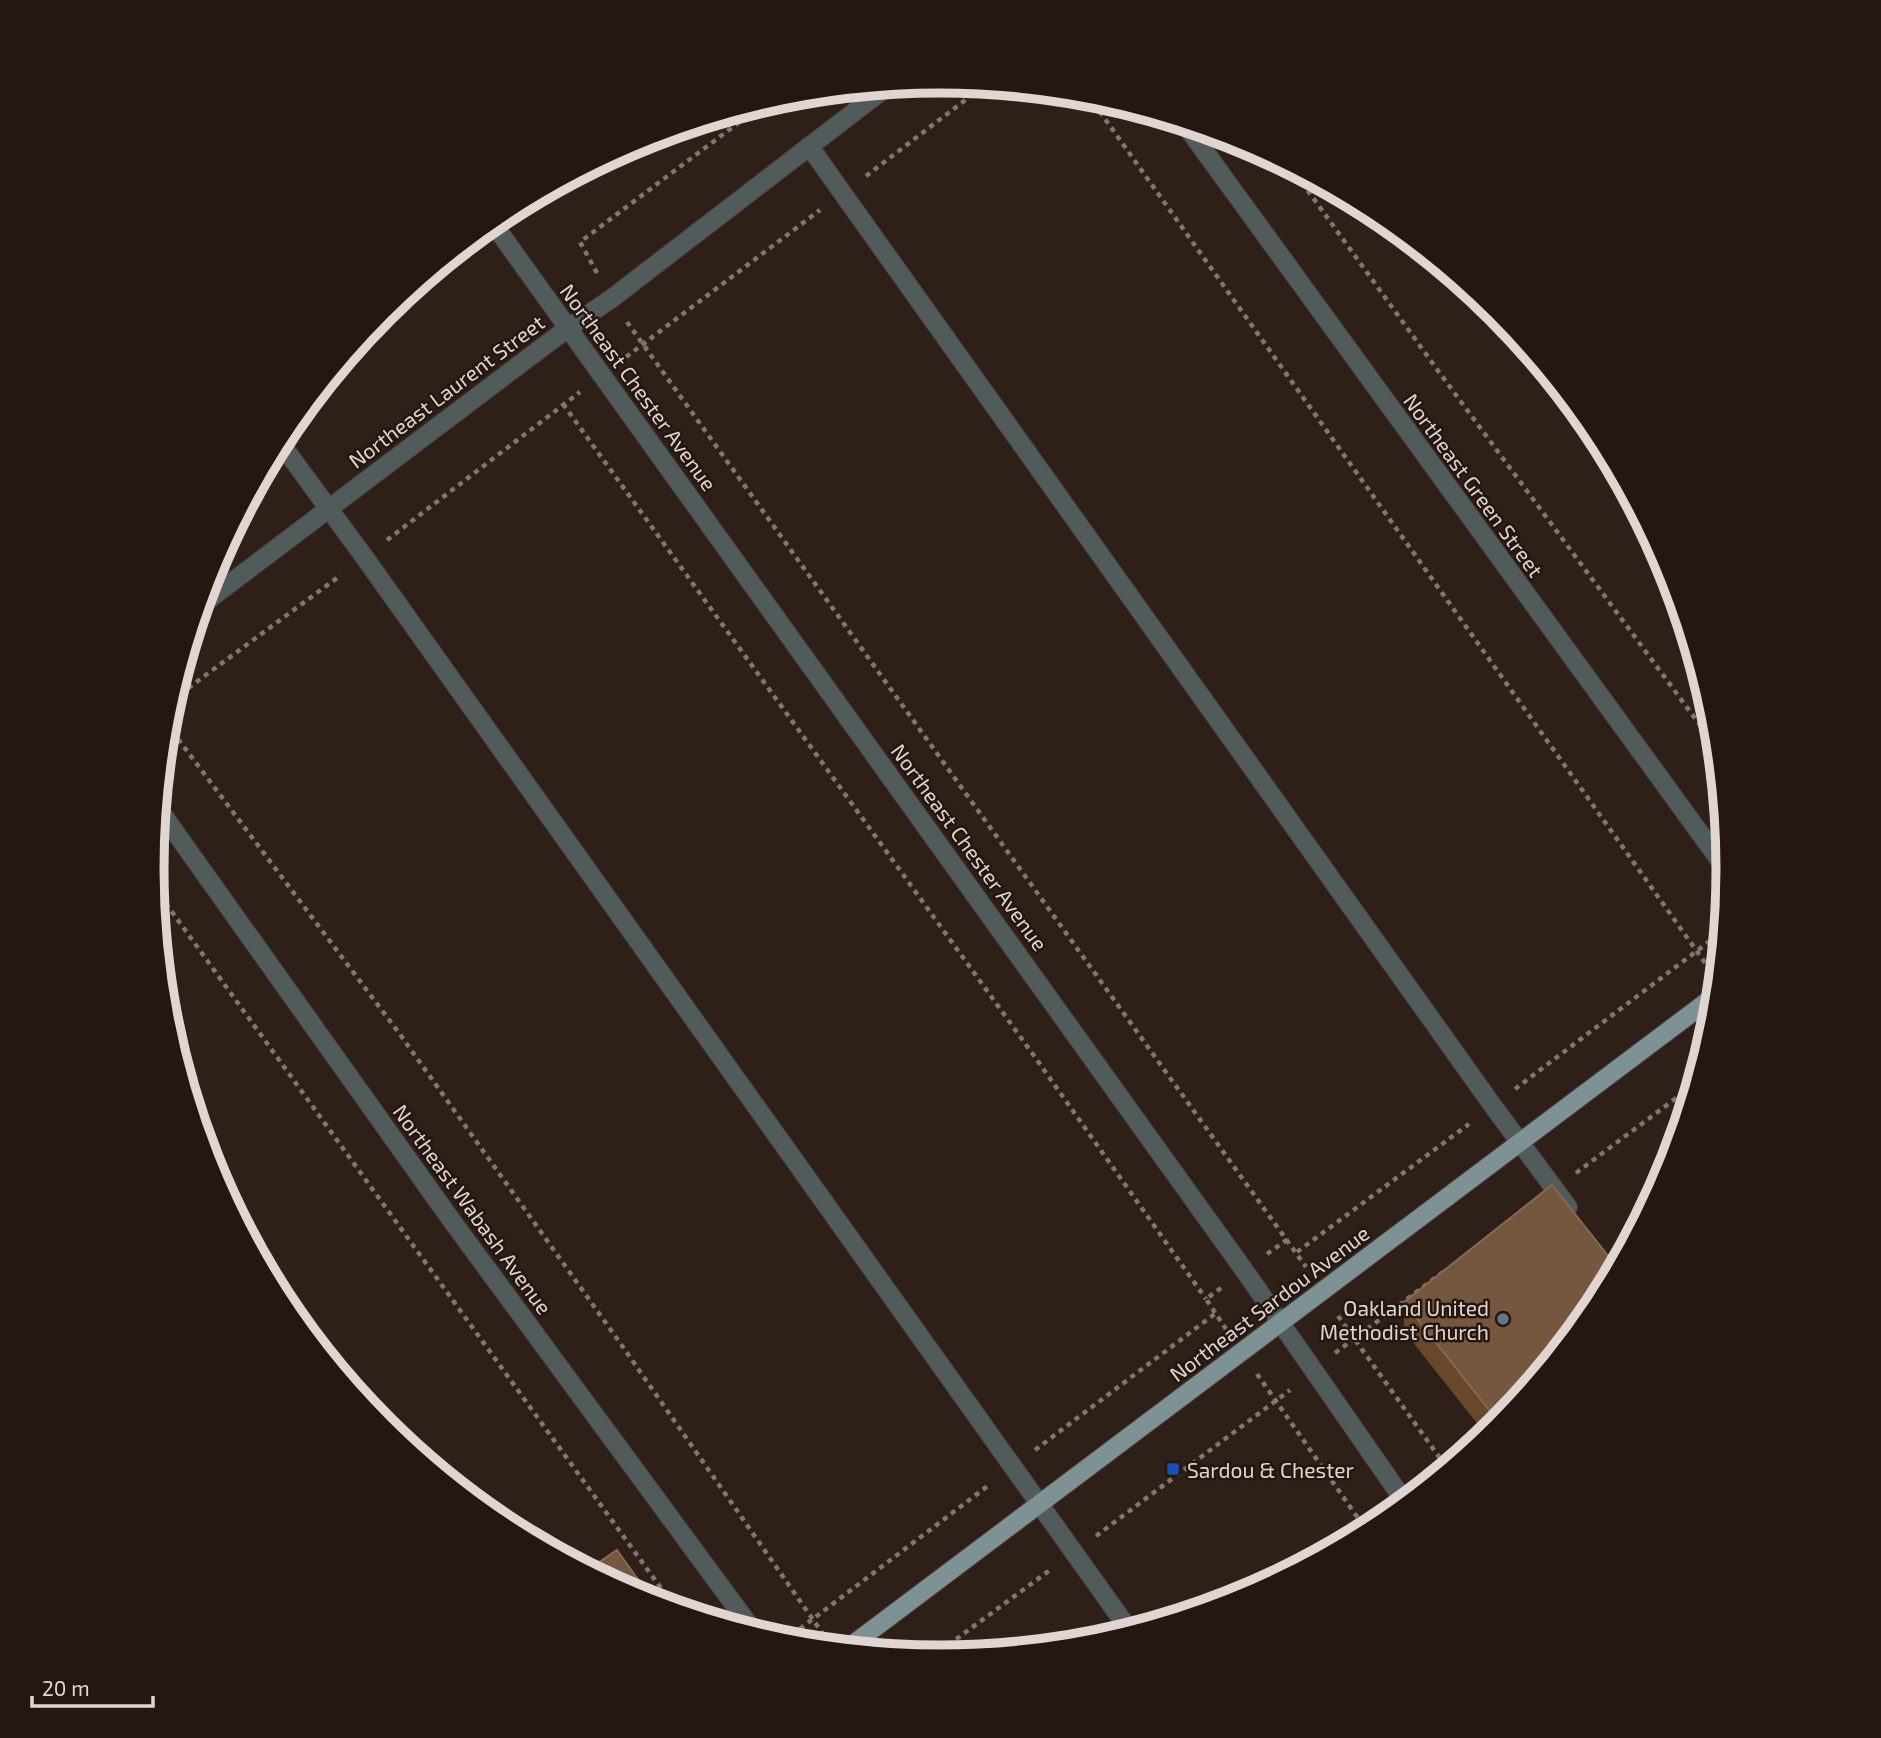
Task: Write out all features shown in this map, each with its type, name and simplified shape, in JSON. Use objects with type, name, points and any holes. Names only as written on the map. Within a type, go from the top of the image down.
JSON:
[{"type":"main road","name":"Northeast Sardou Avenue","points":[[857,1641],[1705,1003]]},
{"type":"street","name":"Northeast Laurent Street","points":[[214,595],[568,328],[611,299],[875,95]]},
{"type":"street","name":"Northeast Green Street","points":[[1193,135],[1716,856]]},
{"type":"street","points":[[808,146],[1577,1220]]},
{"type":"street","name":"Northeast Chester Avenue","points":[[499,231],[1244,1270],[1399,1495]]},
{"type":"street","points":[[287,451],[1124,1623]]},
{"type":"street","name":"Northeast Wabash Avenue","points":[[166,819],[460,1232],[746,1620]]},
{"type":"path","points":[[1098,109],[1710,969]]},
{"type":"path","points":[[745,118],[580,242],[611,299],[1288,1239],[1322,1292],[1442,1461]]},
{"type":"path","points":[[1302,183],[1704,730]]},
{"type":"path","points":[[563,404],[1032,1053],[1360,1521]]},
{"type":"path","points":[[176,736],[407,1045],[825,1636]]},
{"type":"path","points":[[165,903],[665,1594]]},
{"type":"path","points":[[1206,1299],[1288,1239]]},
{"type":"building","name":"Oakland United Methodist Church","points":[[1552,1185],[1611,1260],[1556,1342],[1492,1414],[1404,1302]]},
{"type":"building","points":[[617,1550],[642,1586],[597,1565]]},
{"type":"place","name":"Oakland United Methodist Church","points":[[1503,1319]]},
{"type":"place","name":"Sardou & Chester","points":[[1173,1469]]}]
